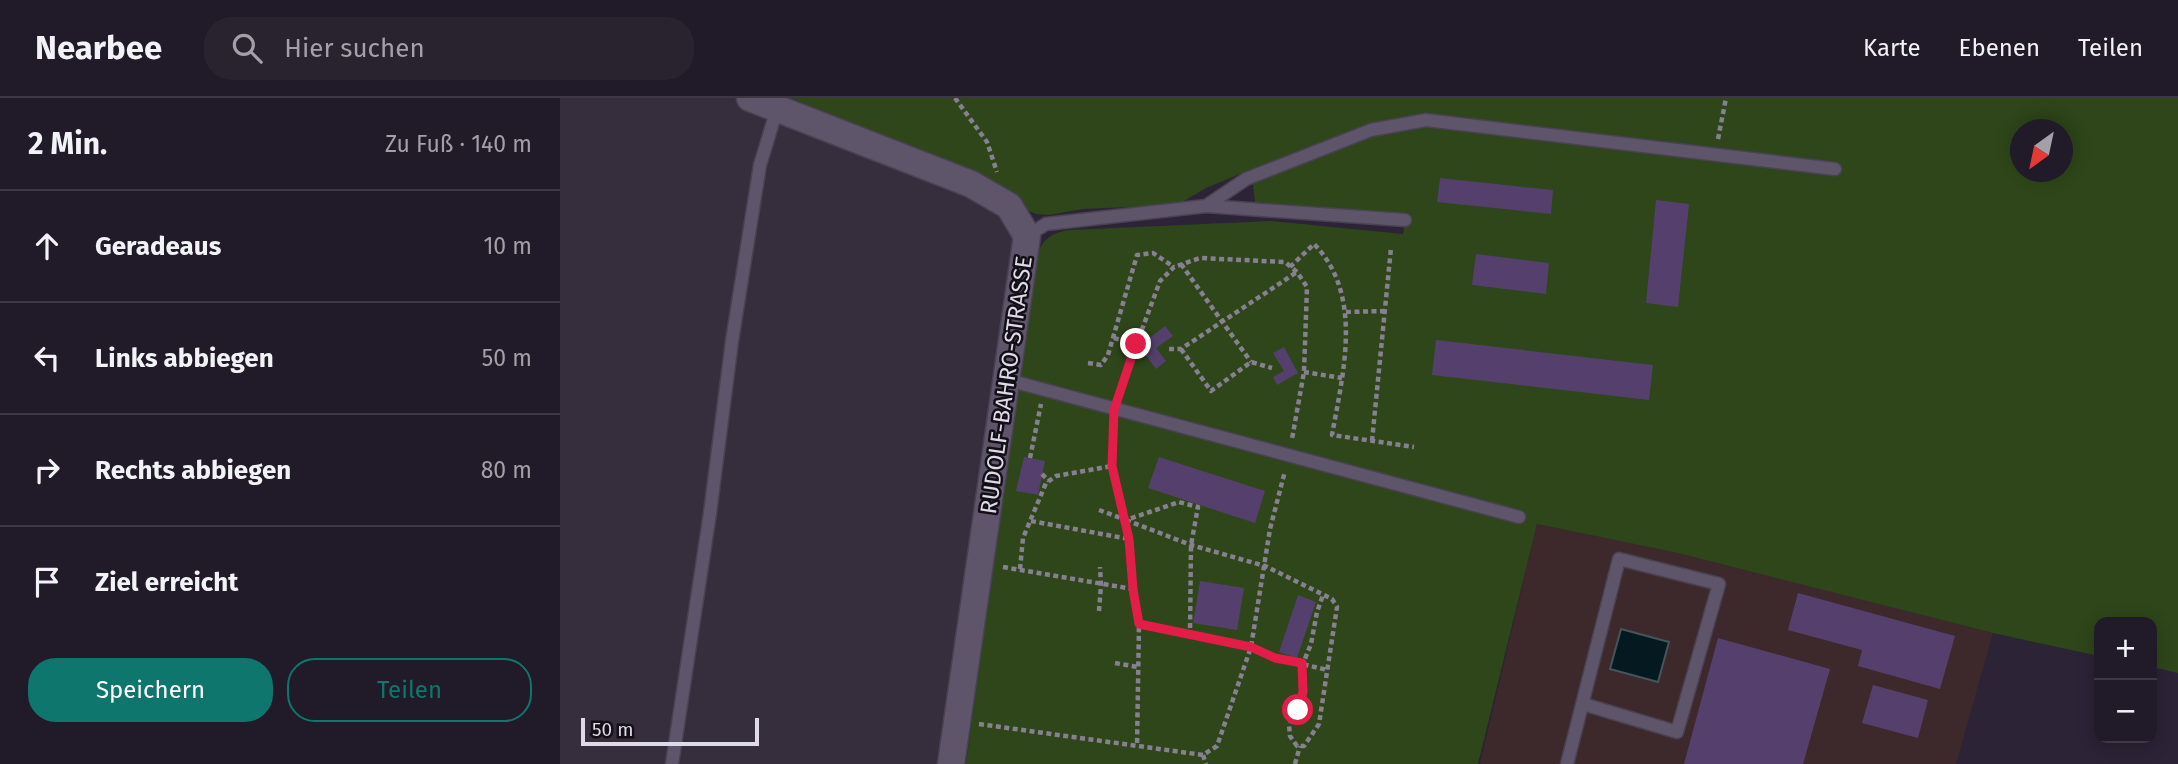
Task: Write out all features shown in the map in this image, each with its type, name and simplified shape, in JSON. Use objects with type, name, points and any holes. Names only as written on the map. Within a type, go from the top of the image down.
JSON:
[{"type":"street","name":"RUDOLF-BAHRO-STRASSE","points":[[750,98],[971,184],[1009,206],[1027,236],[951,764]]},
{"type":"lane","points":[[673,764],[732,341],[758,179],[777,108]]},
{"type":"lane","points":[[1206,206],[1246,179],[1371,130],[1426,120],[1835,169]]},
{"type":"lane","points":[[1027,236],[1046,224],[1206,206],[1405,220]]},
{"type":"lane","points":[[1007,380],[1519,517]]},
{"type":"lane","points":[[1567,764],[1619,559],[1719,584],[1677,732],[1583,704]]},
{"type":"path","points":[[955,98],[987,142],[1009,206]]},
{"type":"path","points":[[1715,154],[1726,98]]},
{"type":"path","points":[[1290,267],[1314,244],[1328,258],[1343,294],[1346,312],[1342,378],[1332,435],[1414,447]]},
{"type":"path","points":[[1373,441],[1391,248]]},
{"type":"path","points":[[1088,363],[1101,365],[1108,355],[1137,255],[1153,253],[1174,267]]},
{"type":"path","points":[[957,722],[1203,755],[1217,747],[1251,647],[1270,529],[1289,456],[1304,372],[1307,288],[1297,272],[1285,262],[1200,258],[1174,267],[1160,281],[1114,410],[1112,466],[1126,520],[1139,624],[1136,746]]},
{"type":"path","points":[[1181,264],[1251,362],[1272,368]]},
{"type":"path","points":[[1169,349],[1181,349],[1297,272]]},
{"type":"path","points":[[1346,312],[1386,311]]},
{"type":"path","points":[[1113,338],[1136,344]]},
{"type":"path","points":[[1181,349],[1211,391],[1251,362]]},
{"type":"path","points":[[1304,372],[1342,378]]},
{"type":"path","points":[[1030,458],[1045,389]]},
{"type":"path","points":[[1020,569],[1023,538],[1045,483],[1056,477],[1112,466]]},
{"type":"path","points":[[1042,474],[1049,481]]},
{"type":"path","points":[[1126,520],[1178,502],[1198,507],[1191,545],[1190,633]]},
{"type":"path","points":[[1099,510],[1191,545],[1265,566],[1332,599],[1337,607],[1319,724],[1304,747],[1297,746],[1290,736],[1289,725],[1298,710],[1303,692],[1302,663],[1311,644],[1323,595]]},
{"type":"path","points":[[1031,521],[1129,539]]},
{"type":"path","points":[[981,564],[1133,589]]},
{"type":"path","points":[[1099,611],[1100,567]]},
{"type":"path","points":[[1139,624],[1251,647],[1275,658],[1328,670]]},
{"type":"path","points":[[1115,663],[1138,667]]},
{"type":"path","points":[[1295,764],[1300,746]]},
{"type":"path","points":[[1203,755],[1206,764]]},
{"type":"shaded area","points":[[560,98],[791,98],[973,175],[1031,235],[956,764],[560,764]]},
{"type":"shaded area","points":[[1537,524],[1678,553],[1993,633],[1956,764],[1480,764]]},
{"type":"green space","points":[[791,98],[2178,98],[2178,673],[2157,668],[2157,617],[2094,617],[2094,655],[1993,633],[1678,553],[1537,524],[1478,764],[966,764],[1034,261],[1043,243],[1056,233],[1070,230],[1271,221],[1403,234],[1406,214],[1255,202],[1253,185],[1247,171],[1206,188],[1177,205],[1083,209],[1049,215],[1036,214],[1022,208],[973,175]]},
{"type":"water","points":[[1621,629],[1669,642],[1658,682],[1610,669]]},
{"type":"building","points":[[1440,178],[1553,190],[1551,214],[1437,202]]},
{"type":"building","points":[[1656,200],[1689,204],[1678,307],[1646,303]]},
{"type":"building","points":[[1476,254],[1549,263],[1546,294],[1472,285]]},
{"type":"building","points":[[1165,326],[1173,336],[1156,348],[1166,361],[1156,369],[1139,346]]},
{"type":"building","points":[[1436,340],[1653,365],[1649,400],[1432,375]]},
{"type":"building","points":[[1284,347],[1298,373],[1277,385],[1273,377],[1284,371],[1273,353]]},
{"type":"building","points":[[1024,457],[1045,461],[1038,495],[1016,491]]},
{"type":"building","points":[[1159,457],[1265,491],[1255,523],[1148,488]]},
{"type":"building","points":[[1200,581],[1244,588],[1237,630],[1193,623]]},
{"type":"building","points":[[1798,593],[1955,636],[1940,689],[1858,666],[1862,650],[1788,630]]},
{"type":"building","points":[[1298,595],[1316,602],[1297,658],[1279,652]]},
{"type":"building","points":[[1718,638],[1830,669],[1803,764],[1684,764]]},
{"type":"building","points":[[1873,685],[1928,700],[1918,738],[1862,723]]},
{"type":"route","points":[[1136,344],[1114,410],[1112,466],[1126,520],[1139,624],[1251,647],[1275,658],[1302,663],[1303,692],[1298,710]]}]
